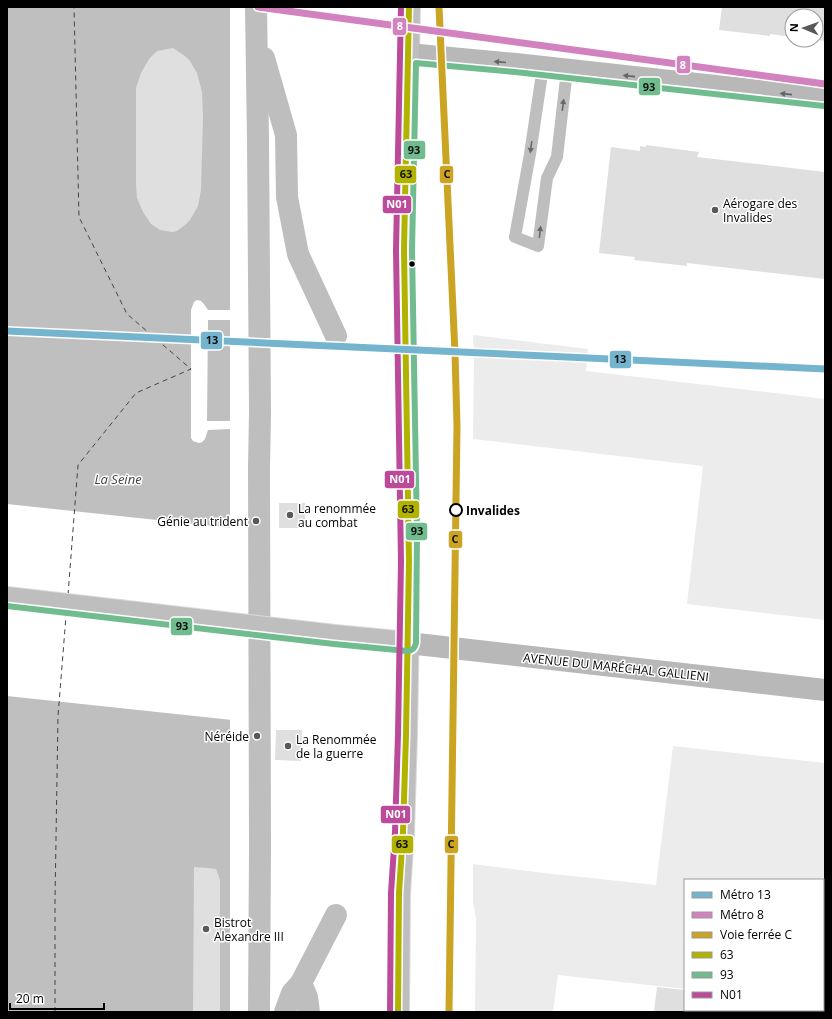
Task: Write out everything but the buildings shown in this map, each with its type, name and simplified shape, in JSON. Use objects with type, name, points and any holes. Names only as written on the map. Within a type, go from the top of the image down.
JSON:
[{"type":"street","points":[[256,7],[255,30],[258,148],[260,412],[259,1012]]},
{"type":"street","points":[[398,1012],[399,900],[403,832],[408,643],[409,534],[404,250],[410,7]]},
{"type":"street","points":[[255,30],[286,135],[287,197],[298,254],[336,336]]},
{"type":"street","points":[[408,54],[543,67],[825,98]]},
{"type":"street","points":[[7,598],[408,643]]},
{"type":"street","name":"AVENUE DU MARÉCHAL GALLIENI","points":[[408,643],[825,690]]},
{"type":"street","points":[[285,1012],[292,993],[301,983],[336,915]]},
{"type":"street","points":[[301,983],[307,997],[309,1012]]},
{"type":"lane","points":[[543,67],[530,154],[515,237],[538,246],[547,178],[557,157],[567,70]]},
{"type":"shaded area","points":[[473,335],[588,349],[586,371],[825,399],[825,620],[687,604],[703,466],[473,439]]},
{"type":"shaded area","points":[[673,746],[825,763],[825,1004],[824,879],[684,879],[684,989],[558,975],[553,1012],[475,1012],[476,919],[473,902],[473,864],[656,885]]},
{"type":"water","name":"La Seine","points":[[7,7],[230,7],[230,1012],[7,1012]]},
{"type":"pier","points":[[197,300],[201,301],[208,310],[230,310],[230,320],[208,320],[207,421],[230,421],[230,429],[208,430],[205,439],[199,443],[193,441],[191,438],[191,310],[194,302]]},
{"type":"pier","points":[[7,504],[232,528],[232,720],[7,696]]},
{"type":"ferry route","points":[[68,595],[78,465],[136,393],[191,369],[127,314],[79,217],[74,7]]},
{"type":"ferry route","points":[[55,1012],[58,716],[66,616]]},
{"type":"metro line","name":"8","points":[[258,7],[825,84]]},
{"type":"metro line","name":"13","points":[[7,331],[825,369]]},
{"type":"rail line","name":"C","points":[[439,7],[457,426],[449,1012]]},
{"type":"transit line","name":"N01","points":[[390,1012],[391,893],[395,832],[398,735],[401,561],[396,250],[401,7]]},
{"type":"transit line","name":"63","points":[[398,1012],[399,893],[403,832],[406,735],[409,561],[404,250],[409,7]]},
{"type":"transit line","name":"93","points":[[7,606],[334,644],[407,651],[414,648],[416,643],[417,534],[412,250],[416,63],[515,72],[824,106]]},
{"type":"place","name":"Aérogare des Invalides","points":[[715,210]]},
{"type":"place","name":"Invalides","points":[[456,510]]},
{"type":"place","name":"La renommée au combat","points":[[290,515]]},
{"type":"place","name":"Génie au trident","points":[[256,521]]},
{"type":"place","name":"Néréide","points":[[257,736]]},
{"type":"place","name":"La Renommée de la guerre","points":[[288,746]]},
{"type":"place","name":"Bistrot Alexandre III","points":[[206,929]]}]
